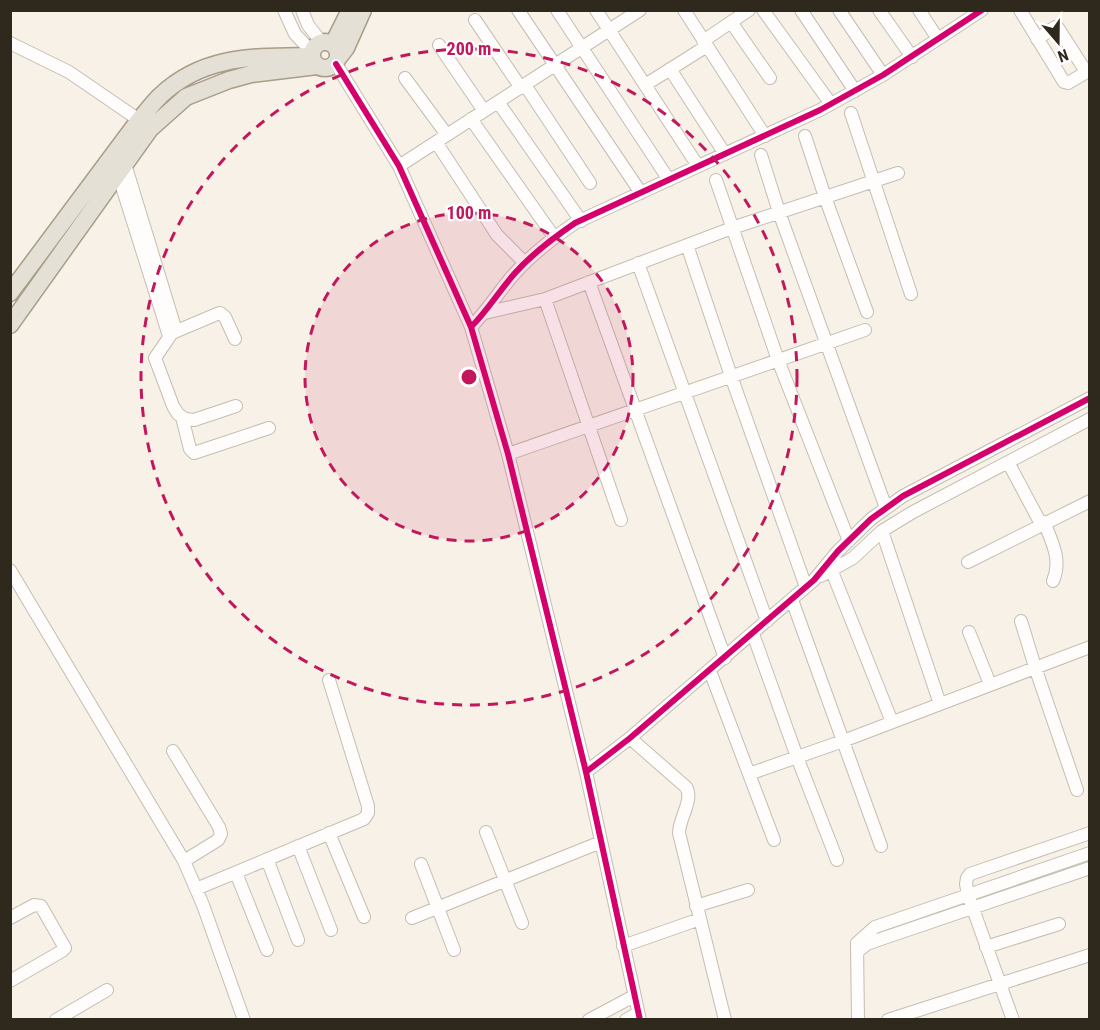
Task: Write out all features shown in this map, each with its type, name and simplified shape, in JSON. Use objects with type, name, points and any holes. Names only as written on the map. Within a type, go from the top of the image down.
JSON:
[{"type":"main road","points":[[324,55],[350,10]]},
{"type":"main road","points":[[10,325],[150,129],[186,97],[229,80],[346,48],[363,10]]},
{"type":"main road","points":[[10,293],[139,120],[159,97],[177,82],[201,70],[247,57],[324,55]]},
{"type":"street","points":[[284,10],[295,34],[324,55]]},
{"type":"street","points":[[302,10],[324,55],[399,166],[471,327],[508,454],[586,772],[639,1016],[626,1020]]},
{"type":"street","points":[[518,10],[641,193]]},
{"type":"street","points":[[557,10],[669,180]]},
{"type":"street","points":[[596,10],[698,166]]},
{"type":"street","points":[[684,10],[765,136]]},
{"type":"street","points":[[645,85],[749,10]]},
{"type":"street","points":[[764,10],[831,104]]},
{"type":"street","points":[[801,10],[855,91]]},
{"type":"street","points":[[839,10],[883,75]]},
{"type":"street","points":[[879,10],[912,57]]},
{"type":"street","points":[[919,10],[938,39]]},
{"type":"street","points":[[471,327],[485,313],[514,273],[554,237],[581,221],[831,104],[912,57],[938,39],[964,15],[982,10]]},
{"type":"street","points":[[1020,10],[1037,39],[1064,82],[1068,83],[1086,72],[1059,28],[1055,27],[1037,39]]},
{"type":"street","points":[[399,166],[637,11]]},
{"type":"street","points":[[474,20],[590,183]]},
{"type":"street","points":[[731,22],[770,78]]},
{"type":"street","points":[[10,43],[69,72],[139,120]]},
{"type":"street","points":[[439,45],[484,111]]},
{"type":"street","points":[[670,69],[725,154]]},
{"type":"street","points":[[405,78],[497,234],[525,262]]},
{"type":"street","points":[[498,102],[581,221]]},
{"type":"street","points":[[852,113],[911,294]]},
{"type":"street","points":[[471,119],[554,237]]},
{"type":"street","points":[[805,136],[867,312]]},
{"type":"street","points":[[761,155],[779,212],[886,508]]},
{"type":"street","points":[[121,169],[172,334]]},
{"type":"street","points":[[485,313],[545,299],[732,228],[898,173]]},
{"type":"street","points":[[716,180],[778,360],[849,541]]},
{"type":"street","points":[[687,245],[731,376],[810,583]]},
{"type":"street","points":[[638,263],[767,621]]},
{"type":"street","points":[[589,282],[725,658]]},
{"type":"street","points":[[545,299],[621,520]]},
{"type":"street","points":[[235,339],[225,317],[220,313],[172,334],[154,358],[173,406],[182,417],[190,449],[194,453],[269,428]]},
{"type":"street","points":[[508,454],[865,330]]},
{"type":"street","points":[[586,772],[630,738],[792,600],[830,566],[849,541],[871,519],[903,496],[1089,398]]},
{"type":"street","points":[[182,417],[194,420],[236,406]]},
{"type":"street","points":[[830,566],[853,558],[882,531],[913,512],[1089,419]]},
{"type":"street","points":[[1008,462],[1043,523],[1055,550],[1058,562],[1053,580]]},
{"type":"street","points":[[968,562],[1089,501]]},
{"type":"street","points":[[882,531],[940,704]]},
{"type":"street","points":[[830,566],[892,722]]},
{"type":"street","points":[[10,570],[184,861],[244,1020]]},
{"type":"street","points":[[792,600],[881,846]]},
{"type":"street","points":[[1021,621],[1077,790]]},
{"type":"street","points":[[969,632],[990,684]]},
{"type":"street","points":[[753,634],[796,757],[837,860]]},
{"type":"street","points":[[749,774],[843,741],[1089,646]]},
{"type":"street","points":[[710,671],[774,840]]},
{"type":"street","points":[[196,889],[364,819],[368,813],[368,806],[329,680]]},
{"type":"street","points":[[630,738],[689,792],[689,798],[679,823],[679,833],[724,1020]]},
{"type":"street","points":[[173,750],[221,834],[218,840],[184,861]]},
{"type":"street","points":[[486,832],[522,923]]},
{"type":"street","points":[[329,833],[364,917]]},
{"type":"street","points":[[1012,1020],[970,901],[966,885],[967,878],[970,874],[1089,833]]},
{"type":"street","points":[[412,918],[601,842]]},
{"type":"street","points":[[298,846],[330,930]]},
{"type":"street","points":[[858,1020],[856,953],[867,944],[1089,853]]},
{"type":"street","points":[[267,859],[298,940]]},
{"type":"street","points":[[421,864],[454,950]]},
{"type":"street","points":[[970,901],[1089,868]]},
{"type":"street","points":[[236,873],[267,950]]},
{"type":"street","points":[[623,946],[748,890]]},
{"type":"street","points":[[10,918],[34,905],[41,906],[65,948],[10,981]]},
{"type":"street","points":[[986,947],[1059,924]]},
{"type":"street","points":[[888,1020],[1089,955]]},
{"type":"street","points":[[56,1020],[107,990]]},
{"type":"street","points":[[589,1020],[634,996]]},
{"type":"cycle path","points":[[471,327],[522,266],[575,223],[820,110],[883,75],[982,10]]},
{"type":"cycle path","points":[[336,64],[399,166],[471,327],[508,454],[586,772],[640,1020]]},
{"type":"cycle path","points":[[586,772],[630,738],[814,580],[838,551],[871,519],[903,496],[1090,398]]}]
